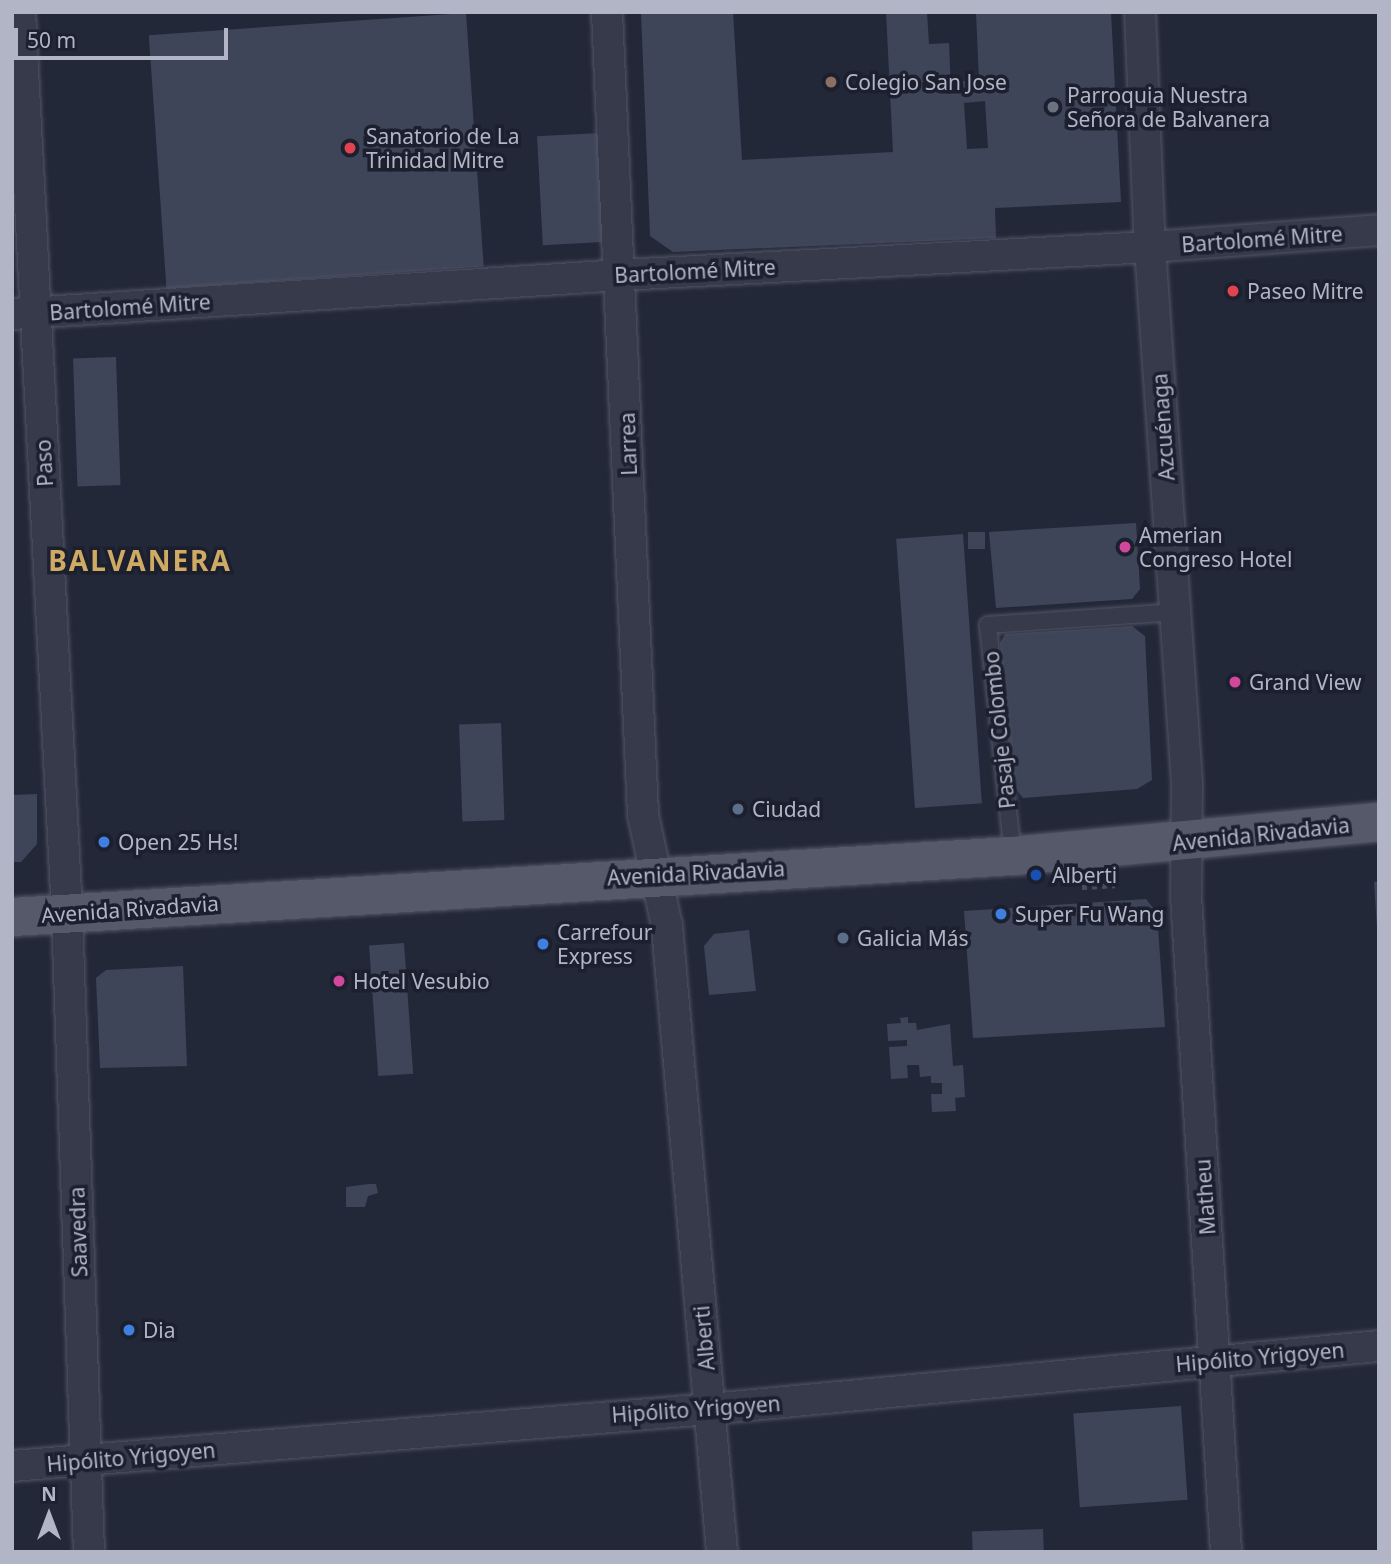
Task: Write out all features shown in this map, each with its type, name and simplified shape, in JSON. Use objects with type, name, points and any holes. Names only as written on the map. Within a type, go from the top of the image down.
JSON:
[{"type":"main road","name":"Avenida Rivadavia","points":[[12,917],[657,875],[1013,856],[1379,822]]},
{"type":"street","name":"Paso","points":[[20,12],[24,313],[67,913]]},
{"type":"street","name":"Larrea","points":[[607,12],[621,275],[643,815],[657,875]]},
{"type":"street","name":"Azcuénaga","points":[[1140,12],[1150,247],[1187,783],[1186,842]]},
{"type":"street","name":"Bartolomé Mitre","points":[[24,313],[621,275],[1150,247],[1379,230]]},
{"type":"street","name":"Matheu","points":[[1186,842],[1187,909],[1226,1552]]},
{"type":"street","name":"Alberti","points":[[657,875],[667,926],[722,1552]]},
{"type":"street","name":"Saavedra","points":[[67,913],[89,1552]]},
{"type":"street","name":"Hipólito Yrigoyen","points":[[12,1466],[710,1409],[1379,1346]]},
{"type":"lane","name":"Pasaje Colombo","points":[[1013,856],[988,625],[1177,612]]},
{"type":"path","points":[[1082,887],[1115,885]]},
{"type":"building","name":"Colegio San Jose","points":[[641,12],[733,12],[742,160],[893,152],[886,12],[927,12],[929,44],[949,43],[951,91],[964,91],[963,81],[979,80],[976,12],[1111,12],[1121,202],[995,208],[996,238],[673,252],[650,236]],"holes":[[[985,101],[988,148],[967,149],[964,103]]]},
{"type":"building","name":"Sanatorio de La Trinidad Mitre","points":[[466,13],[484,266],[166,289],[149,35]]},
{"type":"building","points":[[600,133],[606,242],[543,245],[537,136]]},
{"type":"building","points":[[116,357],[120,485],[77,486],[73,359]]},
{"type":"building","points":[[1136,523],[1140,589],[1132,599],[996,608],[989,532]]},
{"type":"building","points":[[968,532],[985,532],[985,549],[968,549]]},
{"type":"building","points":[[963,534],[982,803],[915,808],[896,539]]},
{"type":"building","points":[[1132,626],[1145,636],[1152,780],[1137,789],[1023,798],[1015,788],[1000,643],[1005,634]]},
{"type":"building","points":[[501,723],[504,820],[462,821],[459,724]]},
{"type":"building","points":[[37,794],[37,844],[21,862],[12,862],[12,795]]},
{"type":"building","points":[[1379,881],[1379,928],[1377,928],[1374,882]]},
{"type":"building","points":[[1146,899],[1157,913],[1165,1027],[973,1038],[964,911]]},
{"type":"building","points":[[749,930],[756,991],[709,995],[704,946],[714,934]]},
{"type":"building","points":[[404,943],[413,1074],[378,1076],[369,945]]},
{"type":"building","points":[[183,966],[187,1066],[100,1068],[96,978],[106,970]]},
{"type":"building","points":[[908,1017],[908,1023],[916,1023],[917,1030],[950,1024],[953,1066],[963,1065],[965,1097],[955,1098],[956,1111],[932,1112],[931,1094],[942,1094],[942,1083],[931,1083],[931,1076],[920,1077],[919,1065],[907,1065],[908,1078],[891,1079],[889,1047],[907,1046],[907,1040],[888,1041],[887,1024],[901,1023],[900,1018]]},
{"type":"building","points":[[376,1184],[378,1193],[368,1196],[365,1207],[346,1207],[346,1187]]},
{"type":"building","points":[[1181,1406],[1188,1500],[1080,1507],[1073,1414]]},
{"type":"building","points":[[1043,1529],[1044,1552],[973,1552],[972,1531]]},
{"type":"place","name":"Colegio San Jose","points":[[831,82]]},
{"type":"place","name":"Parroquia Nuestra Señora de Balvanera","points":[[1053,107]]},
{"type":"place","name":"Sanatorio de La Trinidad Mitre","points":[[350,148]]},
{"type":"place","name":"Paseo Mitre","points":[[1233,291]]},
{"type":"place","name":"Amerian Congreso Hotel","points":[[1125,547]]},
{"type":"place","name":"Grand View","points":[[1235,682]]},
{"type":"place","name":"Ciudad","points":[[738,809]]},
{"type":"place","name":"Open 25 Hs!","points":[[104,842]]},
{"type":"place","name":"Alberti","points":[[1036,875]]},
{"type":"place","name":"Super Fu Wang","points":[[1001,914]]},
{"type":"place","name":"Galicia Más","points":[[843,938]]},
{"type":"place","name":"Carrefour Express","points":[[543,944]]},
{"type":"place","name":"Hotel Vesubio","points":[[339,981]]},
{"type":"place","name":"Dia","points":[[129,1330]]},
{"type":"district","name":"BALVANERA","points":[[140,560]]}]
